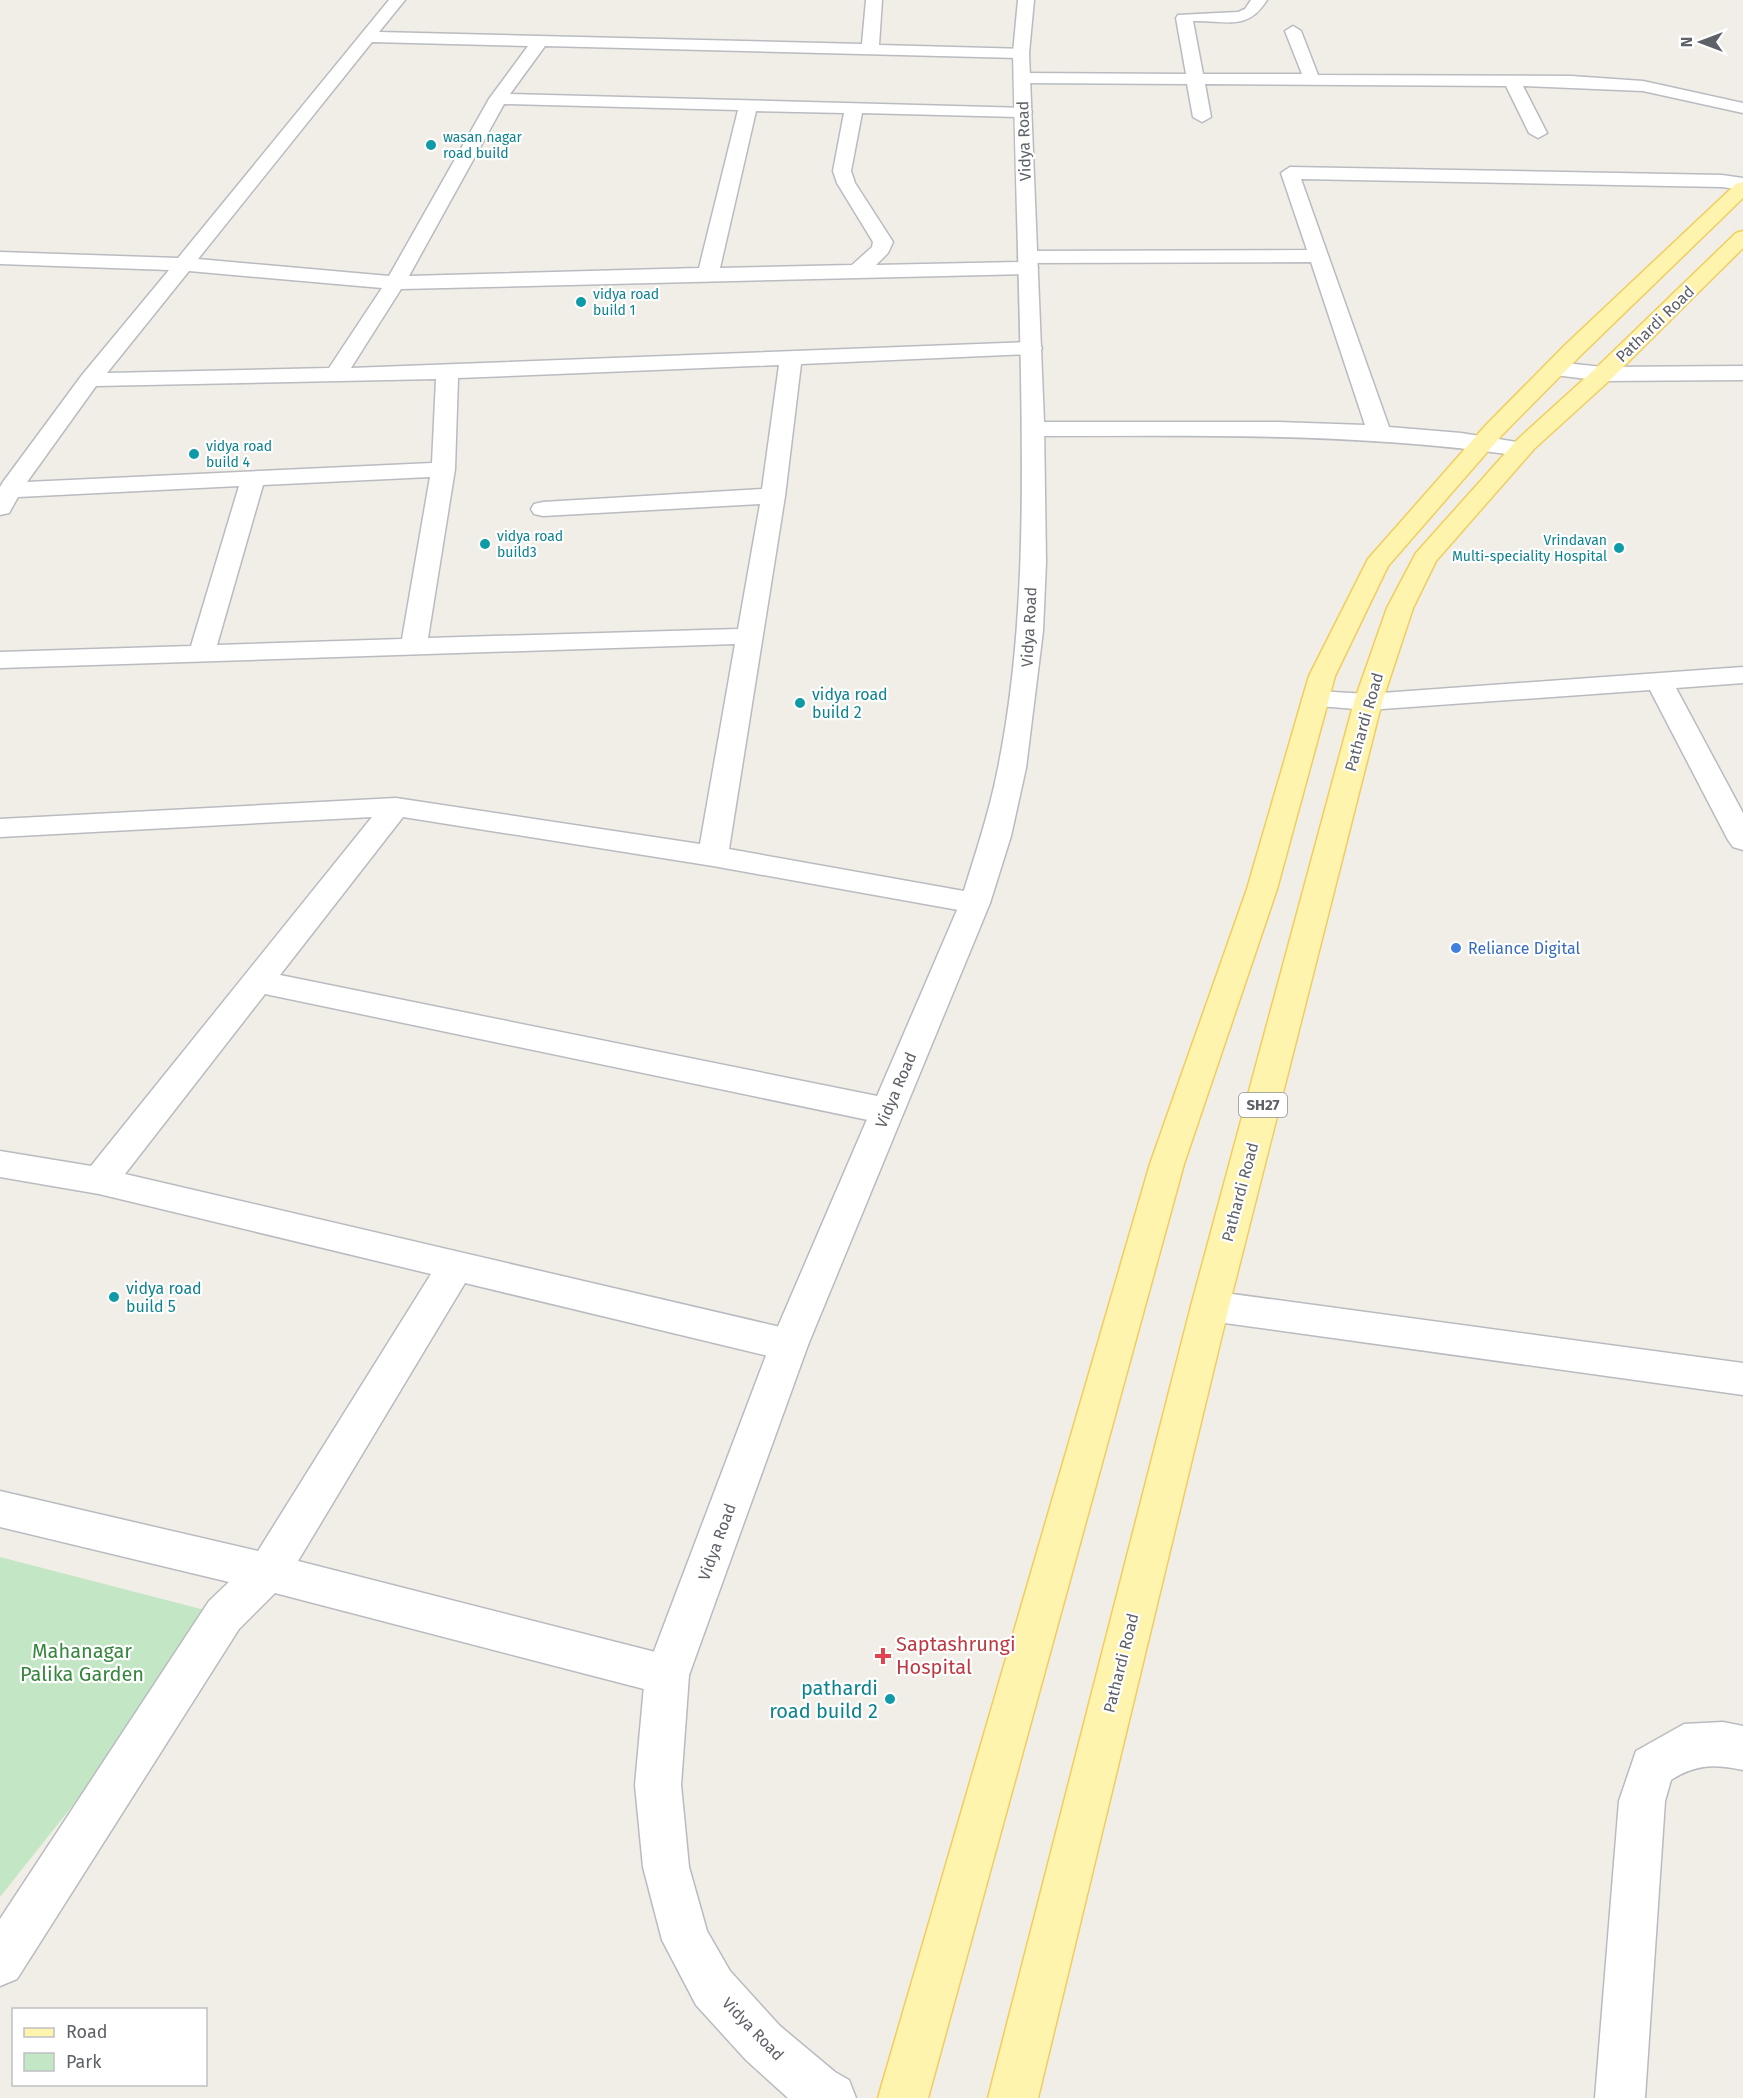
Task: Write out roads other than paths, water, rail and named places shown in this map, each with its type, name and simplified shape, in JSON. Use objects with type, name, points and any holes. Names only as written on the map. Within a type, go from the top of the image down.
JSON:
[{"type":"main road","points":[[903,2098],[1167,1164],[1262,889],[1323,676],[1377,564],[1484,442],[1555,369],[1743,186]]},
{"type":"main road","name":"Pathardi Road","points":[[1013,2098],[1210,1306],[1368,702],[1400,608],[1425,558],[1521,449],[1603,374],[1743,237]]},
{"type":"street","points":[[5,499],[90,380],[397,0]]},
{"type":"street","points":[[870,51],[874,0]]},
{"type":"street","name":"Vidya Road","points":[[831,2098],[817,2090],[756,2035],[713,1988],[686,1940],[666,1867],[658,1785],[667,1675],[789,1345],[975,903],[994,850],[1014,771],[1030,636],[1033,429],[1021,66],[1026,0]]},
{"type":"street","points":[[1202,117],[1184,18],[1192,15],[1242,16],[1251,12],[1258,0]]},
{"type":"street","points":[[1293,31],[1311,77]]},
{"type":"street","points":[[368,37],[870,51],[1021,66],[1194,78],[1311,77],[1571,81],[1643,86],[1743,108]]},
{"type":"street","points":[[335,376],[395,284],[498,99],[539,43]]},
{"type":"street","points":[[1512,81],[1538,133]]},
{"type":"street","points":[[498,99],[1023,112]]},
{"type":"street","points":[[708,274],[748,106]]},
{"type":"street","points":[[854,108],[842,171],[846,183],[883,242],[881,249],[855,273]]},
{"type":"street","points":[[1379,432],[1290,173],[1722,181],[1743,186]]},
{"type":"street","points":[[0,258],[183,264],[395,284],[708,274],[855,273],[1028,262],[1319,256]]},
{"type":"street","points":[[90,380],[335,376],[1031,348]]},
{"type":"street","points":[[713,856],[773,496],[791,357]]},
{"type":"street","points":[[1555,369],[1603,374],[1743,373]]},
{"type":"street","points":[[414,644],[443,469],[447,372]]},
{"type":"street","points":[[1033,429],[1379,432],[1484,442],[1521,449]]},
{"type":"street","points":[[5,499],[253,480],[443,469]]},
{"type":"street","points":[[202,652],[253,480]]},
{"type":"street","points":[[543,509],[773,496]]},
{"type":"street","points":[[0,660],[414,644],[750,636]]},
{"type":"street","points":[[1316,699],[1368,702],[1743,675]]},
{"type":"street","points":[[1659,682],[1743,840]]},
{"type":"street","points":[[0,828],[396,807],[713,856],[975,903]]},
{"type":"street","points":[[99,1181],[396,807]]},
{"type":"street","points":[[257,981],[887,1111]]},
{"type":"street","points":[[0,1164],[99,1181],[789,1345]]},
{"type":"street","points":[[0,1962],[224,1615],[268,1572],[455,1267]]},
{"type":"street","points":[[1210,1306],[1743,1379]]},
{"type":"street","points":[[0,1509],[268,1572],[667,1675]]},
{"type":"street","points":[[1620,2098],[1642,1801],[1652,1766],[1684,1746],[1723,1744],[1743,1748]]},
{"type":"place","name":"wasan nagar road build","points":[[431,145]]},
{"type":"place","name":"vidya road build 1","points":[[581,302]]},
{"type":"place","name":"vidya road build 4","points":[[194,454]]},
{"type":"place","name":"vidya road build3","points":[[485,544]]},
{"type":"place","name":"Vrindavan Multi-speciality Hospital","points":[[1619,548]]},
{"type":"place","name":"vidya road build 2","points":[[800,703]]},
{"type":"place","name":"Reliance Digital","points":[[1456,948]]},
{"type":"place","name":"vidya road build 5","points":[[114,1297]]},
{"type":"place","name":"Saptashrungi Hospital","points":[[883,1656]]},
{"type":"place","name":"pathardi road build 2","points":[[890,1699]]},
{"type":"park label","name":"Mahanagar Palika Garden","points":[[82,1662]]}]
